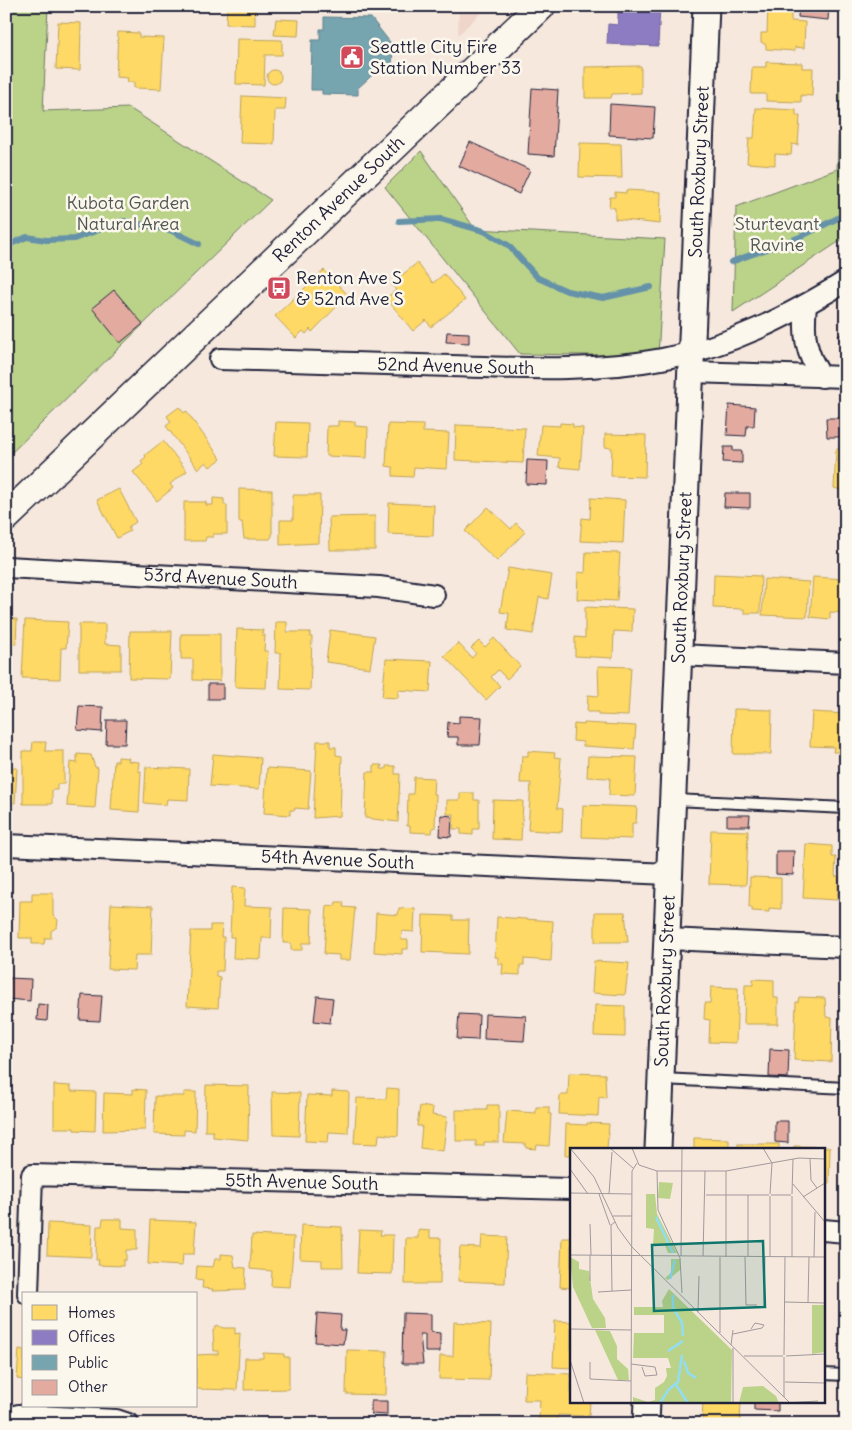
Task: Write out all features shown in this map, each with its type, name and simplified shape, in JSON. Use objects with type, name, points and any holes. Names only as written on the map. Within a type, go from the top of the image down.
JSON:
[{"type":"main road","name":"Renton Avenue South","points":[[6,517],[540,6]]},
{"type":"street","name":"South Roxbury Street","points":[[658,1148],[706,6]]},
{"type":"street","points":[[691,362],[762,328],[846,281]]},
{"type":"street","points":[[806,305],[804,325],[806,346],[812,363],[822,377]]},
{"type":"street","name":"52nd Avenue South","points":[[220,359],[564,370],[663,359],[846,378]]},
{"type":"street","name":"53rd Avenue South","points":[[6,567],[379,587],[434,595]]},
{"type":"street","points":[[679,655],[846,663]]},
{"type":"street","name":"54th Avenue South","points":[[6,845],[669,874]]},
{"type":"street","points":[[667,940],[846,947]]},
{"type":"street","name":"55th Avenue South","points":[[28,1292],[32,1175],[570,1189]]},
{"type":"street","points":[[824,1230],[846,1232]]},
{"type":"street","points":[[646,1424],[647,1402]]},
{"type":"street","points":[[18,1415],[116,1420],[128,1424]]},
{"type":"lane","points":[[673,800],[846,808]]},
{"type":"lane","points":[[661,1079],[846,1088]]},
{"type":"lane","points":[[824,1374],[846,1375]]},
{"type":"shaded area","points":[[459,6],[488,6],[458,35]]},
{"type":"green space","name":"Kubota Garden Natural Area","points":[[6,6],[48,6],[43,111],[129,108],[271,200],[6,458]]},
{"type":"green space","name":"Sturtevant Ravine","points":[[843,16],[846,16],[846,237],[733,312],[736,207],[837,169]]},
{"type":"green space","points":[[421,151],[475,229],[665,239],[658,356],[520,354],[385,187]]},
{"type":"building: Homes","points":[[227,6],[255,6],[255,25],[226,24]]},
{"type":"building: Homes","points":[[768,6],[791,6],[791,21],[805,22],[804,48],[795,47],[795,51],[766,49],[766,45],[761,42],[761,33],[767,33]]},
{"type":"building: Homes","points":[[276,19],[299,20],[298,36],[274,35]]},
{"type":"building: Homes","points":[[58,22],[81,23],[80,70],[56,69]]},
{"type":"building: Homes","points":[[118,32],[139,33],[139,37],[164,38],[161,89],[134,88],[134,82],[127,82],[128,78],[116,77]]},
{"type":"building: Homes","points":[[237,39],[282,40],[282,55],[265,55],[264,85],[236,84]]},
{"type":"building: Homes","points":[[766,62],[802,63],[802,68],[813,68],[812,96],[801,95],[801,102],[766,101],[766,94],[751,94],[752,67],[766,67]]},
{"type":"building: Homes","points":[[641,66],[641,93],[612,94],[611,98],[585,98],[585,67]]},
{"type":"building: Homes","points":[[274,70],[279,72],[281,77],[279,82],[274,84],[269,82],[267,77],[269,72]]},
{"type":"building: Homes","points":[[242,96],[286,98],[285,110],[275,110],[274,144],[240,143]]},
{"type":"building: Homes","points":[[756,108],[796,110],[796,116],[800,116],[798,145],[792,144],[791,155],[775,154],[775,165],[747,163],[749,138],[754,138]]},
{"type":"building: Homes","points":[[580,143],[621,144],[622,178],[579,177]]},
{"type":"building: Homes","points":[[626,190],[661,192],[660,224],[615,219],[615,208],[609,207],[610,197],[615,197],[615,192],[626,193]]},
{"type":"building: Homes","points":[[417,263],[433,283],[444,274],[465,300],[431,327],[426,320],[413,331],[386,298],[396,290],[391,284]]},
{"type":"building: Homes","points":[[324,270],[348,295],[312,332],[310,329],[306,334],[303,331],[296,338],[275,316]]},
{"type":"building: Homes","points":[[179,407],[184,413],[186,411],[221,459],[210,467],[206,462],[198,469],[166,426],[171,422],[167,416]]},
{"type":"building: Homes","points":[[338,421],[355,422],[355,426],[368,427],[367,458],[326,456],[327,426],[338,426]]},
{"type":"building: Homes","points":[[276,422],[308,423],[307,457],[274,456]]},
{"type":"building: Homes","points":[[560,423],[573,424],[573,427],[583,428],[580,469],[559,467],[560,458],[538,456],[541,425],[560,426]]},
{"type":"building: Homes","points":[[388,424],[423,425],[423,432],[449,433],[447,469],[414,467],[413,477],[393,476],[393,467],[386,466]]},
{"type":"building: Homes","points":[[456,425],[525,428],[523,463],[455,460]]},
{"type":"building: Homes","points":[[605,434],[646,435],[645,477],[611,476],[612,448],[605,447]]},
{"type":"building: Homes","points":[[163,441],[187,471],[170,484],[173,488],[157,501],[133,472],[143,464],[141,461],[146,457],[145,455]]},
{"type":"building: Homes","points":[[841,443],[846,444],[846,512],[841,512],[841,490],[834,488],[836,450],[840,448]]},
{"type":"building: Homes","points":[[119,489],[136,522],[128,527],[130,531],[117,538],[97,500]]},
{"type":"building: Homes","points":[[239,489],[272,490],[272,536],[270,539],[244,539],[242,522],[239,522]]},
{"type":"building: Homes","points":[[293,495],[320,495],[319,543],[280,545],[280,520],[293,520]]},
{"type":"building: Homes","points":[[213,498],[224,499],[224,505],[227,505],[227,534],[213,534],[213,537],[206,537],[205,541],[184,541],[184,502],[206,502],[206,505],[213,505]]},
{"type":"building: Homes","points":[[591,498],[625,500],[623,543],[580,541],[582,518],[590,519]]},
{"type":"building: Homes","points":[[389,503],[434,505],[433,536],[388,534]]},
{"type":"building: Homes","points":[[488,507],[511,529],[516,523],[525,532],[497,561],[465,531]]},
{"type":"building: Homes","points":[[375,516],[375,550],[330,550],[329,517]]},
{"type":"building: Homes","points":[[586,552],[620,553],[617,601],[577,599],[578,572],[585,573]]},
{"type":"building: Homes","points":[[508,568],[552,575],[548,599],[539,597],[533,634],[507,630],[509,613],[500,612]]},
{"type":"building: Homes","points":[[714,574],[761,576],[760,613],[744,613],[744,609],[713,608]]},
{"type":"building: Homes","points":[[813,577],[846,579],[846,613],[830,612],[830,619],[810,617]]},
{"type":"building: Homes","points":[[764,579],[809,582],[807,617],[762,615]]},
{"type":"building: Homes","points":[[585,607],[633,609],[632,632],[614,631],[613,658],[575,656],[575,637],[585,638]]},
{"type":"building: Homes","points":[[6,619],[17,619],[16,644],[6,644]]},
{"type":"building: Homes","points":[[25,620],[68,622],[66,648],[61,648],[60,679],[22,678]]},
{"type":"building: Homes","points":[[276,622],[287,622],[287,632],[310,632],[310,637],[312,637],[310,690],[280,689],[281,653],[275,653]]},
{"type":"building: Homes","points":[[79,624],[105,624],[105,644],[121,645],[121,670],[79,670]]},
{"type":"building: Homes","points":[[237,629],[263,630],[262,635],[265,635],[264,651],[268,651],[266,688],[235,687]]},
{"type":"building: Homes","points":[[330,630],[375,636],[370,668],[326,662]]},
{"type":"building: Homes","points":[[130,631],[172,631],[170,679],[129,678]]},
{"type":"building: Homes","points":[[181,634],[220,634],[220,681],[193,680],[193,659],[181,659]]},
{"type":"building: Homes","points":[[494,638],[520,666],[507,679],[498,670],[491,677],[500,686],[486,700],[444,656],[458,643],[472,658],[476,653],[471,648],[479,641],[485,647]]},
{"type":"building: Homes","points":[[386,659],[432,661],[430,692],[398,690],[398,698],[382,697]]},
{"type":"building: Homes","points":[[598,666],[631,667],[628,716],[598,715],[598,712],[587,712],[588,695],[599,696]]},
{"type":"building: Homes","points":[[734,709],[772,710],[771,754],[733,754]]},
{"type":"building: Homes","points":[[812,712],[846,714],[846,752],[833,752],[834,747],[810,746]]},
{"type":"building: Homes","points":[[584,723],[636,726],[634,749],[583,746],[583,742],[573,741],[574,724],[584,725]]},
{"type":"building: Homes","points":[[317,741],[330,741],[330,747],[336,747],[336,755],[342,756],[340,816],[313,818]]},
{"type":"building: Homes","points":[[33,742],[46,742],[45,751],[64,751],[64,784],[57,784],[57,790],[52,790],[52,804],[23,804],[23,751],[32,751]]},
{"type":"building: Homes","points":[[528,751],[555,753],[554,757],[561,758],[557,808],[563,809],[562,832],[528,830],[531,783],[520,783],[522,756],[528,756]]},
{"type":"building: Homes","points":[[77,754],[91,755],[95,767],[98,768],[95,808],[67,806],[70,762],[77,763]]},
{"type":"building: Homes","points":[[213,754],[261,758],[259,789],[210,786]]},
{"type":"building: Homes","points":[[588,756],[637,757],[635,796],[609,795],[610,778],[587,777]]},
{"type":"building: Homes","points":[[118,757],[129,758],[128,761],[139,762],[138,771],[141,771],[139,812],[111,810],[114,761],[118,761]]},
{"type":"building: Homes","points":[[374,765],[382,765],[381,769],[386,769],[386,766],[395,766],[395,774],[400,774],[398,822],[365,818],[367,772],[374,772]]},
{"type":"building: Homes","points":[[6,767],[17,768],[15,803],[7,802],[7,804]]},
{"type":"building: Homes","points":[[146,767],[189,769],[188,800],[167,799],[166,805],[144,803]]},
{"type":"building: Homes","points":[[267,768],[311,771],[308,809],[295,808],[295,810],[290,810],[290,815],[264,813]]},
{"type":"building: Homes","points":[[414,777],[434,778],[433,794],[436,794],[435,828],[433,827],[432,833],[410,832],[410,826],[407,826],[408,794],[413,794]]},
{"type":"building: Homes","points":[[460,793],[474,793],[474,800],[479,800],[479,829],[473,829],[473,835],[461,834],[461,829],[453,829],[454,814],[447,814],[447,800],[460,800]]},
{"type":"building: Homes","points":[[493,800],[523,801],[521,840],[492,839]]},
{"type":"building: Homes","points":[[583,805],[637,807],[636,823],[632,823],[632,839],[582,837]]},
{"type":"building: Homes","points":[[711,830],[748,831],[746,885],[709,884]]},
{"type":"building: Homes","points":[[806,844],[832,846],[832,857],[836,857],[835,876],[839,877],[837,900],[803,898]]},
{"type":"building: Homes","points":[[750,877],[781,878],[781,909],[769,908],[769,912],[752,911],[752,907],[749,907]]},
{"type":"building: Homes","points":[[232,887],[245,888],[244,906],[272,907],[271,938],[262,938],[261,959],[233,958],[234,937],[230,937]]},
{"type":"building: Homes","points":[[32,893],[53,893],[53,915],[58,920],[57,927],[51,931],[51,938],[45,938],[44,944],[32,944],[32,938],[19,938],[20,901],[32,901]]},
{"type":"building: Homes","points":[[336,902],[344,902],[343,907],[355,908],[350,960],[339,960],[339,955],[324,954],[327,905],[335,906]]},
{"type":"building: Homes","points":[[111,904],[153,906],[151,955],[135,955],[134,970],[108,969]]},
{"type":"building: Homes","points":[[284,908],[312,909],[311,943],[302,943],[302,950],[291,950],[291,943],[283,943]]},
{"type":"building: Homes","points":[[399,908],[415,909],[414,932],[402,931],[401,940],[408,940],[408,949],[402,949],[402,954],[374,952],[376,913],[398,915]]},
{"type":"building: Homes","points":[[595,912],[625,912],[628,942],[595,942]]},
{"type":"building: Homes","points":[[423,915],[453,916],[453,920],[469,920],[468,954],[422,952]]},
{"type":"building: Homes","points":[[497,917],[553,921],[551,961],[524,959],[524,965],[520,965],[520,975],[502,974],[503,964],[498,964],[498,957],[495,957]]},
{"type":"building: Homes","points":[[210,925],[222,925],[221,937],[224,937],[223,971],[216,971],[216,976],[220,977],[218,1008],[187,1006],[191,931],[210,931]]},
{"type":"building: Homes","points":[[594,961],[629,963],[625,995],[592,993]]},
{"type":"building: Homes","points":[[753,979],[774,980],[774,998],[778,998],[778,1024],[744,1024],[745,985],[753,985]]},
{"type":"building: Homes","points":[[711,987],[738,988],[736,1043],[709,1042],[710,1020],[704,1019],[705,1003],[710,1003]]},
{"type":"building: Homes","points":[[799,997],[825,998],[826,1017],[832,1018],[831,1062],[794,1060],[796,1002],[798,1002]]},
{"type":"building: Homes","points":[[595,1005],[625,1006],[625,1037],[594,1036]]},
{"type":"building: Homes","points":[[569,1073],[605,1074],[606,1098],[599,1097],[598,1116],[559,1114],[560,1095],[568,1095]]},
{"type":"building: Homes","points":[[54,1085],[71,1086],[71,1091],[96,1092],[95,1131],[54,1128]]},
{"type":"building: Homes","points":[[206,1085],[249,1086],[248,1140],[213,1137],[213,1131],[205,1131]]},
{"type":"building: Homes","points":[[387,1088],[399,1089],[398,1136],[379,1134],[378,1144],[354,1143],[357,1098],[386,1099]]},
{"type":"building: Homes","points":[[133,1089],[146,1090],[145,1130],[103,1131],[104,1093],[133,1094]]},
{"type":"building: Homes","points":[[332,1091],[349,1092],[348,1133],[329,1132],[328,1142],[305,1141],[307,1095],[332,1096]]},
{"type":"building: Homes","points":[[184,1092],[196,1092],[195,1131],[184,1130],[184,1135],[154,1134],[155,1096],[184,1096]]},
{"type":"building: Homes","points":[[272,1092],[300,1093],[299,1136],[273,1135]]},
{"type":"building: Homes","points":[[487,1105],[499,1105],[499,1142],[484,1142],[484,1146],[476,1146],[476,1141],[456,1141],[456,1110],[487,1110]]},
{"type":"building: Homes","points":[[420,1106],[433,1108],[432,1115],[447,1117],[443,1151],[420,1148],[422,1126],[417,1126]]},
{"type":"building: Homes","points":[[536,1107],[549,1107],[549,1114],[551,1114],[549,1146],[537,1145],[536,1149],[526,1148],[526,1144],[504,1143],[507,1111],[536,1113]]},
{"type":"building: Homes","points":[[587,1123],[609,1124],[607,1148],[570,1148],[570,1155],[565,1155],[566,1124],[587,1125]]},
{"type":"building: Homes","points":[[694,1138],[729,1139],[729,1148],[694,1148]]},
{"type":"building: Homes","points":[[738,1144],[779,1144],[779,1148],[738,1148]]},
{"type":"building: Homes","points":[[794,1146],[830,1147],[829,1183],[824,1183],[824,1148],[794,1148]]},
{"type":"building: Homes","points":[[103,1219],[122,1219],[122,1228],[137,1229],[137,1250],[126,1250],[126,1260],[123,1260],[123,1266],[98,1265],[99,1260],[96,1260],[97,1226],[102,1226]]},
{"type":"building: Homes","points":[[150,1220],[196,1222],[194,1254],[183,1254],[182,1266],[148,1264]]},
{"type":"building: Homes","points":[[48,1223],[92,1225],[91,1257],[47,1255]]},
{"type":"building: Homes","points":[[301,1225],[342,1227],[343,1267],[322,1267],[322,1260],[300,1259]]},
{"type":"building: Homes","points":[[359,1230],[381,1231],[380,1235],[393,1235],[392,1274],[357,1273]]},
{"type":"building: Homes","points":[[418,1230],[430,1231],[430,1238],[441,1238],[440,1284],[405,1284],[406,1238],[418,1238]]},
{"type":"building: Homes","points":[[252,1235],[294,1237],[290,1287],[271,1286],[272,1271],[250,1269]]},
{"type":"building: Homes","points":[[482,1236],[507,1237],[505,1283],[458,1281],[460,1247],[481,1248]]},
{"type":"building: Homes","points":[[562,1238],[570,1238],[570,1288],[560,1287]]},
{"type":"building: Homes","points":[[221,1254],[233,1255],[235,1267],[246,1268],[245,1290],[212,1291],[213,1289],[202,1288],[203,1281],[196,1280],[197,1266],[213,1267],[215,1259],[221,1259]]},
{"type":"building: Homes","points":[[845,1288],[846,1321],[841,1321],[843,1292],[845,1292]]},
{"type":"building: Homes","points":[[555,1321],[570,1322],[570,1368],[553,1367]]},
{"type":"building: Homes","points":[[454,1322],[491,1324],[489,1380],[439,1379],[440,1356],[453,1356]]},
{"type":"building: Homes","points":[[217,1325],[223,1328],[235,1328],[235,1334],[240,1333],[237,1390],[198,1389],[198,1355],[218,1354],[218,1351],[214,1351],[213,1330]]},
{"type":"building: Homes","points":[[19,1349],[22,1350],[22,1380],[17,1379]]},
{"type":"building: Homes","points":[[347,1350],[387,1351],[386,1395],[346,1394]]},
{"type":"building: Homes","points":[[263,1353],[284,1354],[284,1357],[289,1357],[289,1389],[244,1390],[245,1358],[263,1358]]},
{"type":"building: Homes","points":[[525,1372],[570,1374],[570,1402],[590,1402],[589,1416],[558,1415],[557,1420],[539,1420],[540,1400],[524,1400]]},
{"type":"building: Homes","points":[[703,1402],[741,1402],[740,1424],[702,1424]]},
{"type":"building: Homes","points":[[837,1420],[846,1420],[846,1424],[837,1424]]},
{"type":"building: Offices","points":[[637,6],[660,6],[658,46],[607,44],[608,24],[618,25],[618,12],[625,12],[625,9],[637,9]]},
{"type":"building: Public","name":"Seattle City Fire Station Number 33","points":[[324,17],[371,18],[393,46],[392,68],[381,67],[358,88],[358,95],[322,94],[322,90],[311,90],[312,40],[320,40],[320,29],[324,29]]},
{"type":"building: Other","points":[[799,6],[829,6],[828,20],[798,17]]},
{"type":"building: Other","points":[[532,88],[558,90],[554,156],[528,154]]},
{"type":"building: Other","points":[[610,104],[655,107],[653,138],[609,135]]},
{"type":"building: Other","points":[[470,142],[530,170],[519,194],[459,166]]},
{"type":"building: Other","points":[[114,290],[143,324],[120,343],[92,308]]},
{"type":"building: Other","points":[[447,332],[469,333],[469,343],[446,342]]},
{"type":"building: Other","points":[[846,332],[846,350],[838,336]]},
{"type":"building: Other","points":[[729,405],[755,407],[754,426],[747,426],[746,436],[727,435]]},
{"type":"building: Other","points":[[826,418],[844,418],[845,437],[827,437]]},
{"type":"building: Other","points":[[724,447],[733,447],[733,451],[742,451],[742,463],[723,462]]},
{"type":"building: Other","points":[[527,460],[548,461],[547,485],[526,484]]},
{"type":"building: Other","points":[[725,493],[750,493],[750,508],[724,507]]},
{"type":"building: Other","points":[[208,684],[223,684],[223,699],[208,699]]},
{"type":"building: Other","points":[[79,706],[103,707],[102,732],[77,730]]},
{"type":"building: Other","points":[[459,716],[482,717],[480,745],[458,745],[458,737],[447,737],[448,722],[459,723]]},
{"type":"building: Other","points":[[107,720],[126,720],[125,744],[106,744]]},
{"type":"building: Other","points":[[441,815],[452,816],[451,837],[440,836]]},
{"type":"building: Other","points":[[727,815],[750,815],[749,826],[727,826]]},
{"type":"building: Other","points":[[776,851],[794,851],[793,875],[776,874]]},
{"type":"building: Other","points":[[8,978],[31,979],[30,1001],[7,999]]},
{"type":"building: Other","points":[[82,995],[102,996],[100,1021],[80,1020]]},
{"type":"building: Other","points":[[317,996],[333,998],[330,1023],[314,1021]]},
{"type":"building: Other","points":[[843,1003],[846,1003],[846,1019],[842,1019]]},
{"type":"building: Other","points":[[38,1004],[48,1005],[47,1021],[37,1020]]},
{"type":"building: Other","points":[[459,1014],[479,1015],[478,1040],[457,1039]]},
{"type":"building: Other","points":[[485,1014],[526,1016],[524,1041],[484,1039]]},
{"type":"building: Other","points":[[841,1025],[846,1026],[846,1084],[840,1084]]},
{"type":"building: Other","points":[[770,1049],[789,1050],[788,1078],[769,1077]]},
{"type":"building: Other","points":[[775,1121],[788,1121],[788,1143],[775,1142]]},
{"type":"building: Other","points":[[317,1313],[341,1315],[340,1330],[345,1330],[343,1344],[315,1342]]},
{"type":"building: Other","points":[[403,1313],[431,1314],[431,1332],[440,1333],[440,1352],[425,1352],[425,1335],[420,1335],[423,1364],[402,1364]]},
{"type":"building: Other","points":[[371,1401],[387,1401],[387,1415],[371,1414]]},
{"type":"building: Other","points":[[754,1402],[778,1402],[778,1411],[754,1410]]},
{"type":"waterway","points":[[731,262],[800,237],[846,214]]},
{"type":"waterway","points":[[399,221],[441,219],[484,231],[508,245],[538,278],[567,291],[603,298],[651,287]]},
{"type":"waterway","points":[[6,246],[27,237],[46,240],[74,239],[123,221],[170,230],[199,244]]},
{"type":"place","name":"Seattle City Fire Station Number 33","points":[[352,57]]},
{"type":"place","name":"Renton Ave S & 52nd Ave S","points":[[279,288]]}]
